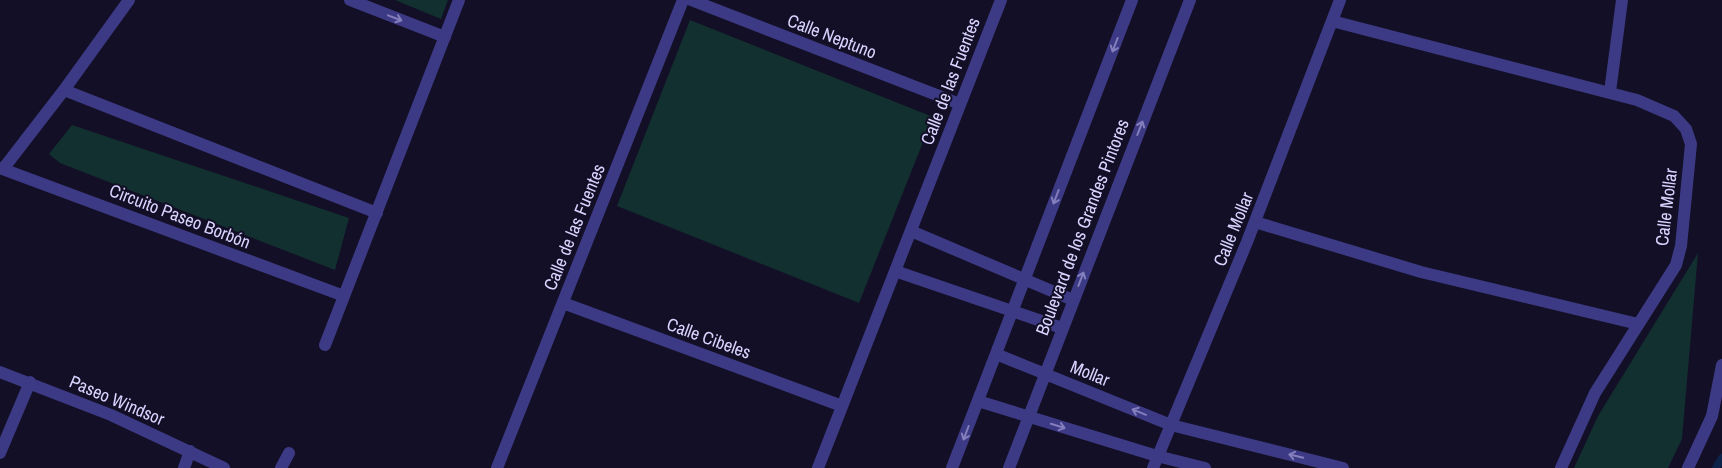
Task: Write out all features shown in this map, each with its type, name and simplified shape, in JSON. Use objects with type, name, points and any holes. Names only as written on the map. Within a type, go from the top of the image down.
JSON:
[{"type":"street","name":"Circuito Paseo Borbón","points":[[128,0],[64,90],[2,168],[344,296]]},
{"type":"street","points":[[350,0],[445,37]]},
{"type":"street","points":[[325,345],[459,0]]},
{"type":"street","name":"Calle de las Fuentes","points":[[497,468],[683,0]]},
{"type":"street","name":"Calle Neptuno","points":[[691,0],[960,104]]},
{"type":"street","name":"Calle de las Fuentes","points":[[818,468],[1001,0]]},
{"type":"street","name":"Boulevard de los Grandes Pintores","points":[[952,468],[1132,0]]},
{"type":"street","name":"Boulevard de los Grandes Pintores","points":[[1009,468],[1190,0]]},
{"type":"street","name":"Calle Mollar","points":[[1155,462],[1255,222],[1340,0]]},
{"type":"street","points":[[1610,92],[1622,0]]},
{"type":"street","name":"Calle Mollar","points":[[1332,21],[1638,100],[1674,116],[1686,129],[1691,144],[1681,246],[1676,265],[1595,393],[1561,468]]},
{"type":"street","points":[[64,90],[377,213]]},
{"type":"street","points":[[1255,222],[1421,272],[1638,324]]},
{"type":"street","points":[[911,231],[1073,300]]},
{"type":"street","points":[[895,271],[1062,328]]},
{"type":"street","name":"Calle Cibeles","points":[[563,303],[842,406]]},
{"type":"street","name":"Mollar","points":[[996,354],[1171,425],[1343,468]]},
{"type":"street","points":[[1688,468],[1712,416],[1722,365]]},
{"type":"street","name":"Paseo Windsor","points":[[0,372],[30,382],[111,415],[224,468]]},
{"type":"street","points":[[0,452],[30,382]]},
{"type":"street","points":[[978,401],[1155,462],[1204,468]]},
{"type":"street","points":[[184,468],[190,451]]},
{"type":"street","points":[[281,468],[289,453]]},
{"type":"green space","points":[[395,0],[448,0],[441,19]]},
{"type":"green space","points":[[690,20],[933,117],[859,303],[617,206]]},
{"type":"green space","points":[[72,125],[349,218],[335,270],[60,163],[49,154]]},
{"type":"green space","points":[[1698,253],[1682,439],[1668,468],[1574,468],[1598,416]]},
{"type":"waterway","points":[[1716,468],[1722,458]]}]
